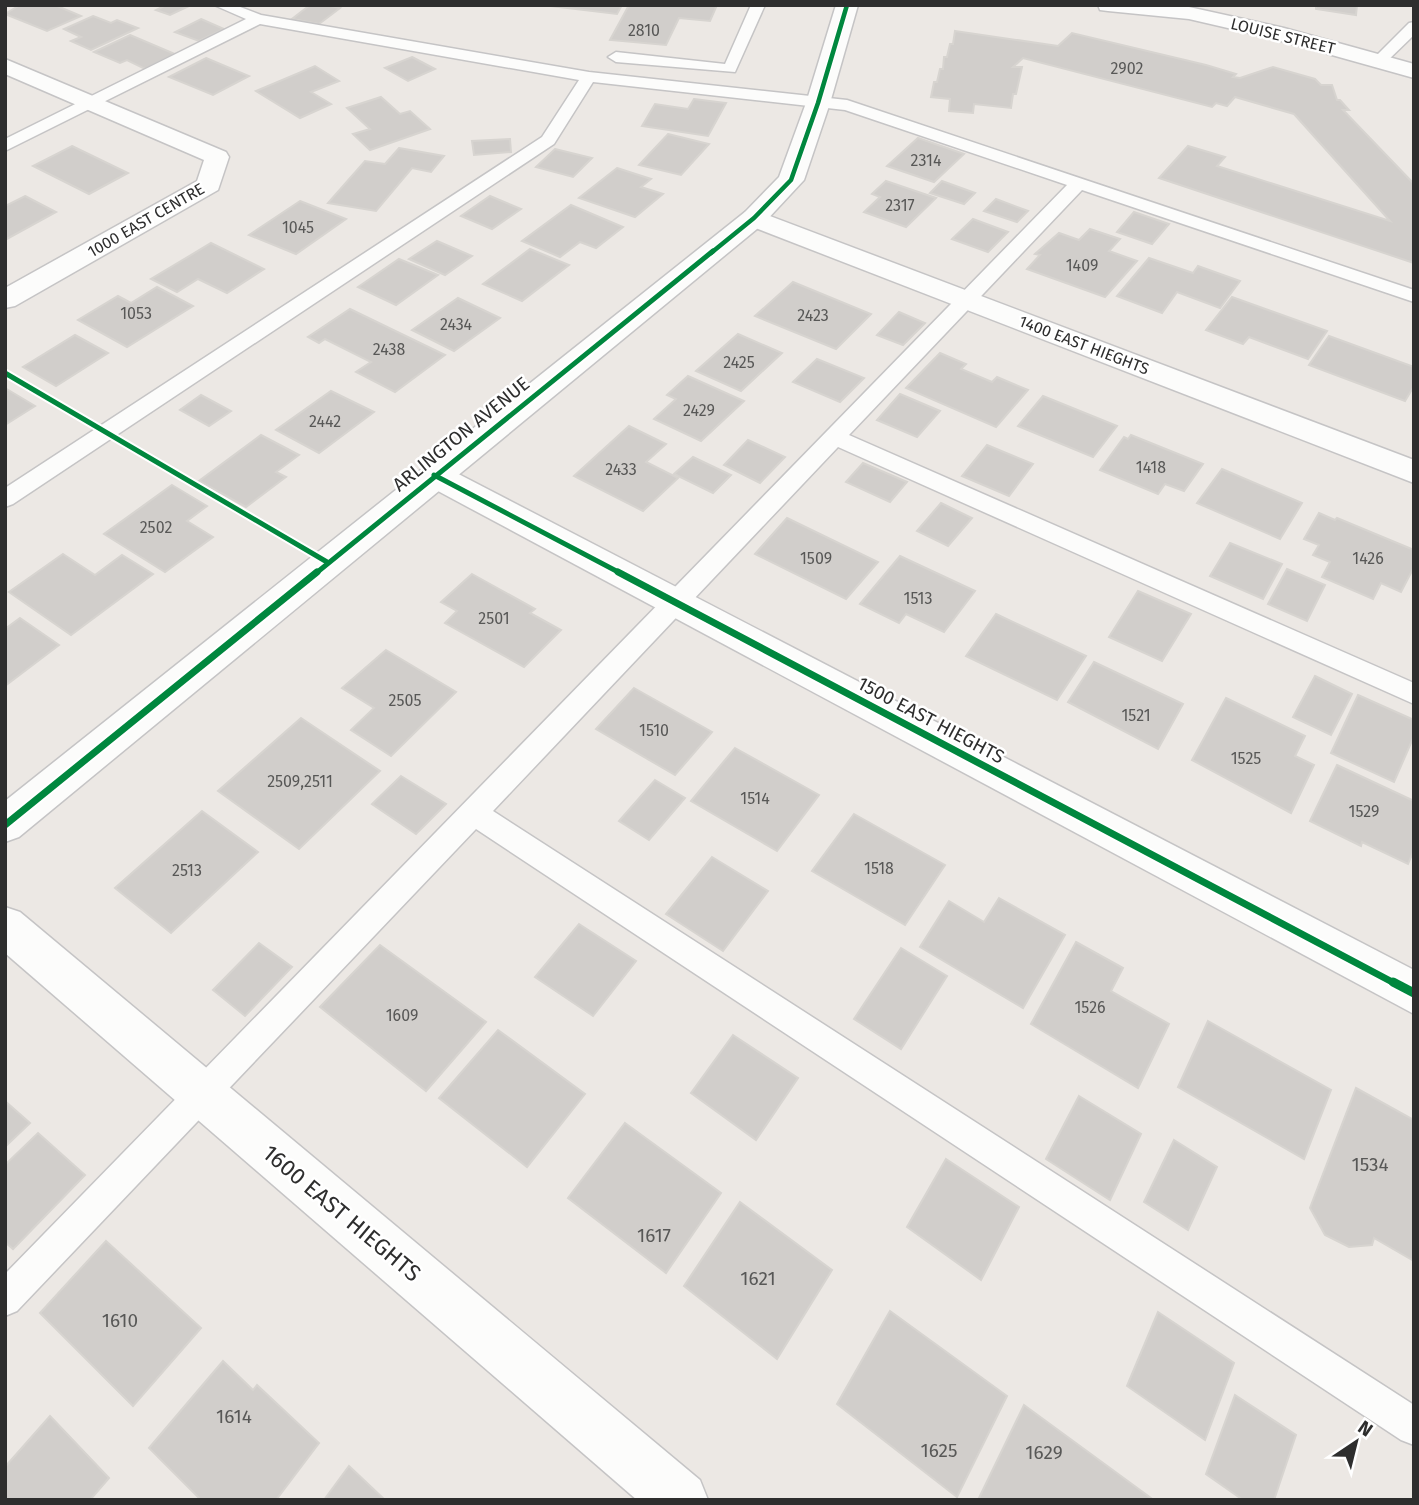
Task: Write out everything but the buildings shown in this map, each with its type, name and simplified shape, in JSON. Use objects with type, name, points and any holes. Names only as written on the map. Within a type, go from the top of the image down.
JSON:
[{"type":"street","name":"ARLINGTON AVENUE","points":[[5,825],[754,218],[791,180],[818,103],[847,5]]},
{"type":"street","name":"LOUISE STREET","points":[[1108,5],[1190,9],[1414,72]]},
{"type":"street","name":"1000 EAST CENTRE","points":[[5,66],[217,157],[209,185],[5,300]]},
{"type":"street","name":"1400 EAST HIEGHTS","points":[[754,218],[1414,471]]},
{"type":"street","name":"1500 EAST HIEGHTS","points":[[434,475],[1414,993]]},
{"type":"street","name":"1600 EAST HIEGHTS","points":[[5,926],[680,1500]]},
{"type":"lane","points":[[221,5],[258,19],[589,77],[847,105],[1414,296]]},
{"type":"lane","points":[[616,57],[730,69],[758,5]]},
{"type":"lane","points":[[5,146],[258,19]]},
{"type":"lane","points":[[1378,62],[1412,20]]},
{"type":"lane","points":[[5,499],[548,141],[589,77]]},
{"type":"lane","points":[[5,1299],[1079,183]]},
{"type":"lane","points":[[835,437],[1414,694]]},
{"type":"lane","points":[[474,813],[1414,1427]]},
{"type":"cycle path","points":[[5,825],[754,218],[791,180],[818,103],[847,5]]},
{"type":"cycle path","points":[[5,373],[327,562]]},
{"type":"cycle path","points":[[434,475],[1414,993]]}]
